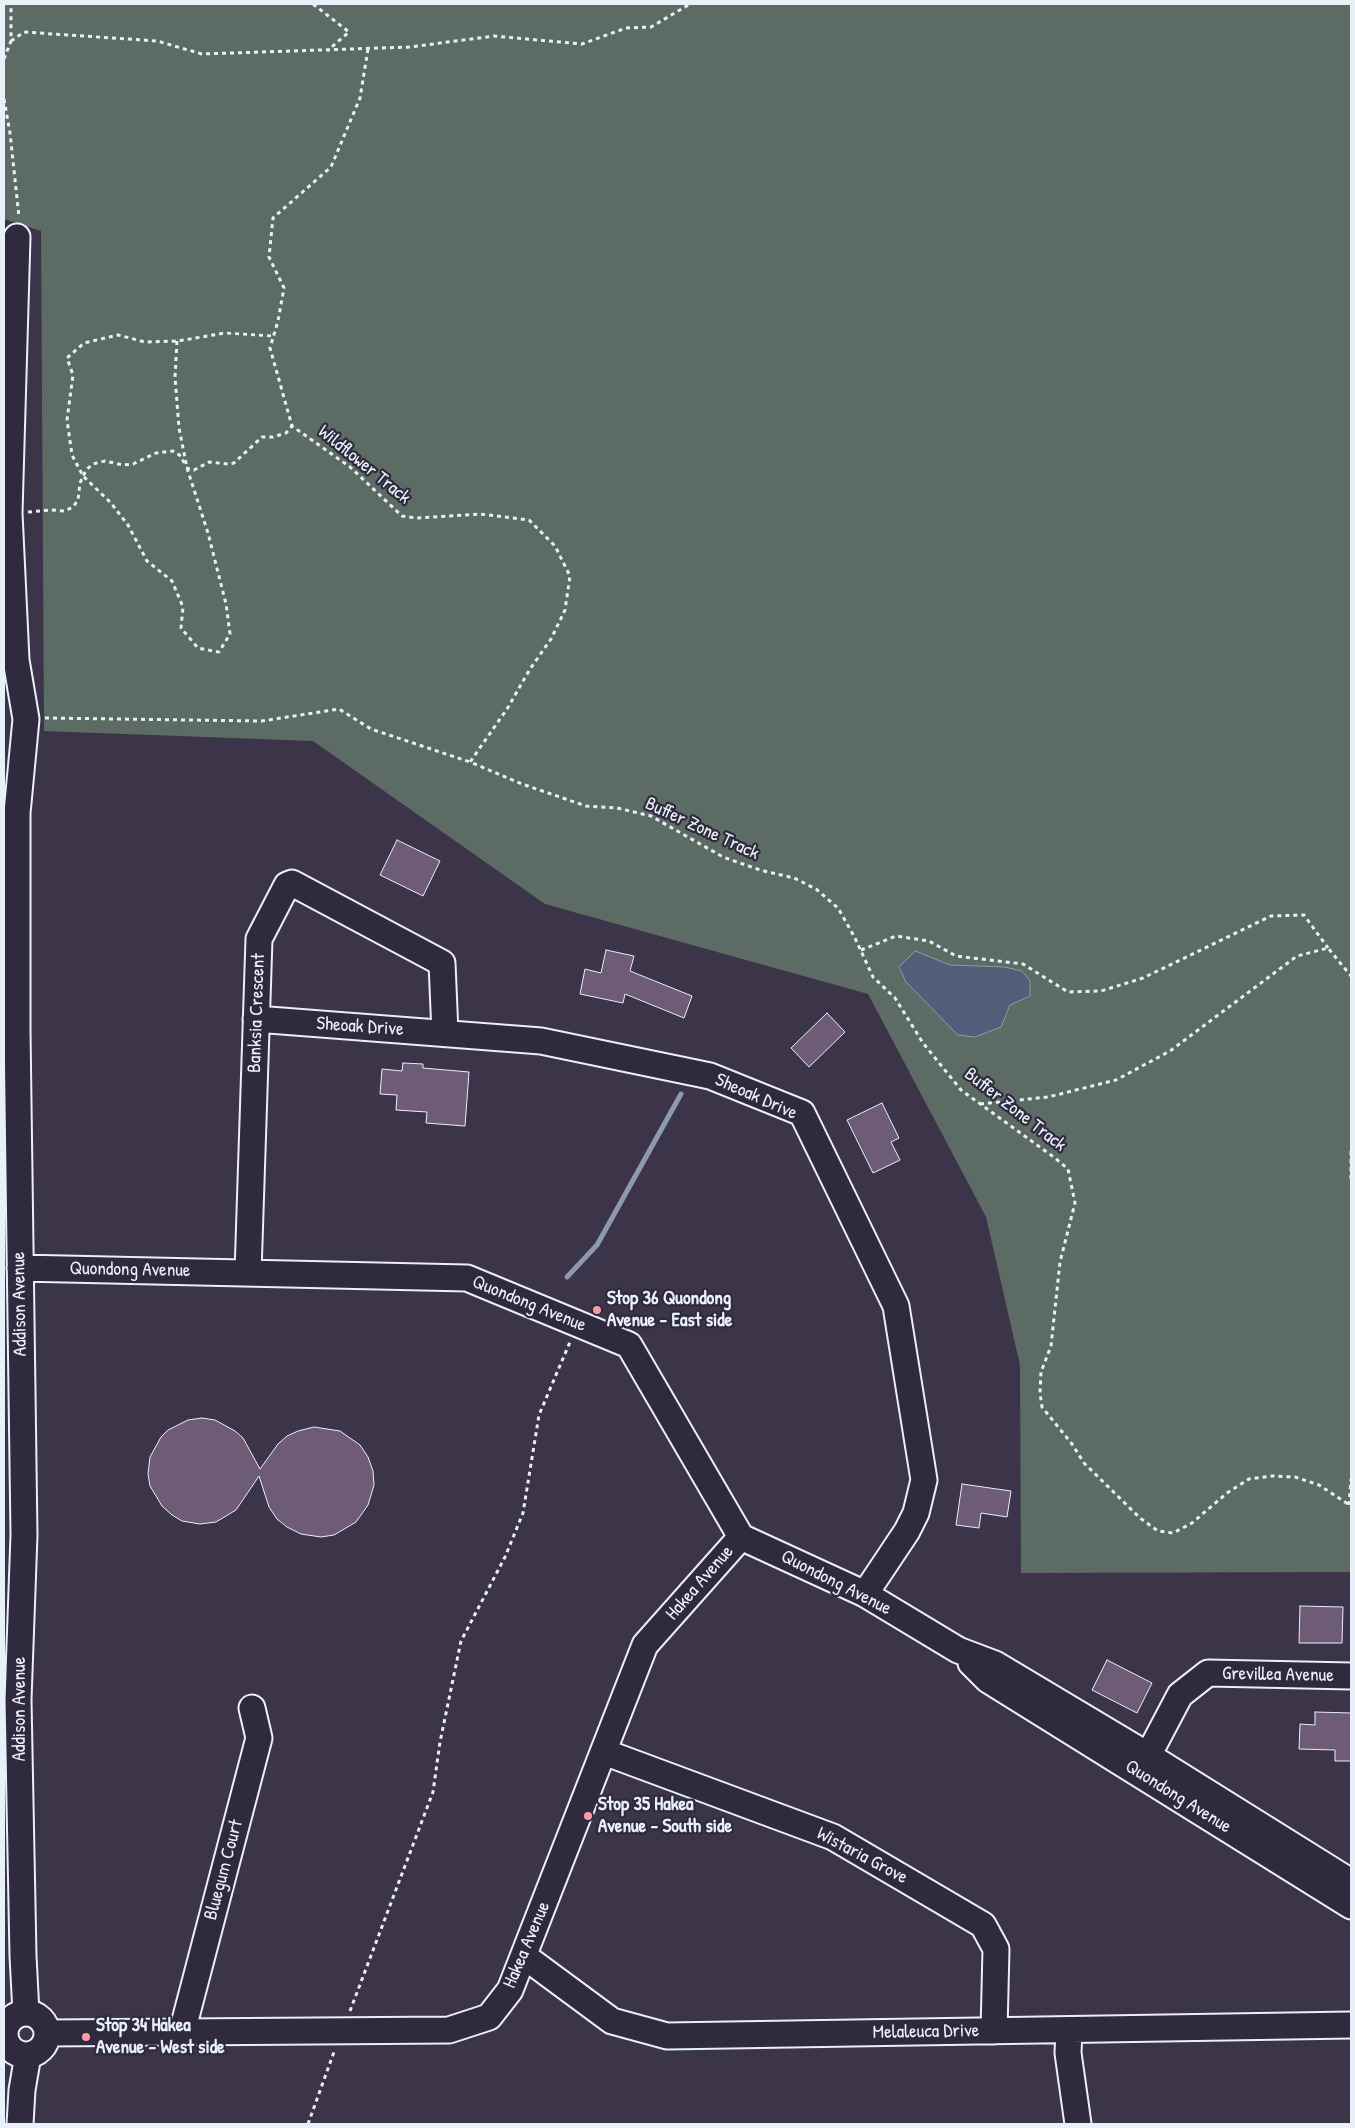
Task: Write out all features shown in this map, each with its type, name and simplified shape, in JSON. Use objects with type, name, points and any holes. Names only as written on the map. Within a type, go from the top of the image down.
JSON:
[{"type":"street","name":"Addison Avenue","points":[[17,237],[9,513],[16,660],[26,719],[10,814],[10,1031],[20,1268],[11,1700],[26,2013]]},
{"type":"street","name":"Banksia Crescent","points":[[248,1273],[259,939],[287,885],[292,883],[442,963],[445,1033]]},
{"type":"street","name":"Sheoak Drive","points":[[256,1019],[541,1041],[710,1076],[802,1114],[896,1306],[924,1480],[916,1514],[907,1531],[865,1594]]},
{"type":"street","name":"Quondong Avenue","points":[[20,1268],[466,1278],[629,1345],[741,1537],[865,1594],[958,1650],[995,1664],[1351,1906]]},
{"type":"street","name":"Hakea Avenue","points":[[47,2033],[449,2030],[490,2017],[510,1990],[645,1645],[741,1537]]},
{"type":"street","name":"Grevillea Avenue","points":[[1144,1764],[1180,1695],[1208,1674],[1351,1676]]},
{"type":"street","name":"Bluegum Court","points":[[182,2032],[259,1738],[252,1708]]},
{"type":"street","name":"Wistaria Grove","points":[[604,1752],[833,1837],[983,1925],[996,1949],[994,2031]]},
{"type":"street","name":"Quondong Avenue","points":[[1144,1764],[1351,1882]]},
{"type":"street","name":"Melaleuca Drive","points":[[524,1956],[612,2021],[667,2036],[1351,2025]]},
{"type":"street","points":[[26,2013],[37,2016],[42,2021],[47,2033],[41,2048],[28,2055],[16,2053],[10,2048],[4,2034],[6,2026],[12,2018],[26,2013]]},
{"type":"street","points":[[1069,2030],[1068,2053],[1078,2124]]},
{"type":"street","points":[[20,2124],[22,2090],[28,2055]]},
{"type":"path","points":[[4,59],[12,41],[11,4]]},
{"type":"path","points":[[314,4],[349,32],[326,51]]},
{"type":"path","points":[[12,41],[24,32],[157,41],[202,54],[410,47],[494,36],[582,44],[626,28],[651,27],[690,4]]},
{"type":"path","name":"Wildflower Track","points":[[368,49],[360,98],[331,167],[273,218],[269,256],[284,288],[270,348],[292,426],[350,467],[402,516],[416,518],[480,514],[529,520],[555,546],[570,576],[565,610],[551,639],[530,669],[508,709],[470,762]]},
{"type":"path","points":[[4,99],[10,132],[19,215],[17,237]]},
{"type":"path","points":[[9,513],[64,511],[73,507],[78,500],[80,483],[83,476],[93,464],[105,461],[123,465],[133,464],[156,453],[166,451],[173,451],[181,456],[208,533],[226,604],[230,634],[219,652],[198,648],[181,628],[183,607],[172,581],[147,561],[128,525],[111,503],[83,476],[72,455],[67,420],[73,375],[67,358],[84,343],[118,335],[145,342],[177,340],[225,333],[274,336]]},
{"type":"path","points":[[177,340],[176,386],[179,428],[186,468]]},
{"type":"path","points":[[186,468],[194,470],[209,462],[234,463],[262,437],[274,437],[286,433],[292,426]]},
{"type":"path","points":[[26,719],[262,721],[339,709],[372,729],[470,762]]},
{"type":"path","name":"Buffer Zone Track","points":[[470,762],[522,784],[586,806],[617,808],[651,816],[724,857],[760,870],[794,878],[816,889],[838,908],[873,977],[894,998],[922,1043],[961,1090],[1068,1169],[1075,1203],[1060,1262],[1051,1346],[1041,1372],[1040,1393],[1042,1408],[1072,1444],[1084,1463],[1140,1518],[1158,1531],[1173,1533],[1192,1523],[1227,1493],[1249,1479],[1272,1476],[1295,1477],[1318,1485],[1350,1506]]},
{"type":"path","points":[[860,950],[896,936],[929,941],[956,956],[1023,964],[1068,992],[1101,992],[1143,978],[1271,916],[1304,916],[1351,976]]},
{"type":"path","points":[[980,1104],[1048,1098],[1116,1080],[1170,1051],[1297,956],[1328,948]]},
{"type":"path","points":[[1351,1151],[1351,1180]]},
{"type":"path","points":[[308,2124],[433,1792],[440,1742],[461,1641],[504,1557],[523,1513],[539,1414],[579,1324]]},
{"type":"path","points":[[1350,1506],[1351,1479]]},
{"type":"green space","points":[[4,4],[1351,4],[1351,1572],[1021,1573],[1020,1365],[986,1217],[868,994],[545,904],[313,741],[44,731],[41,231],[4,219]]},
{"type":"water","points":[[915,951],[950,965],[1005,967],[1022,971],[1030,981],[1030,996],[1010,1005],[1001,1027],[975,1037],[958,1035],[906,982],[899,967]]},
{"type":"building","points":[[397,840],[440,861],[423,896],[380,875]]},
{"type":"building","points":[[606,950],[634,956],[630,971],[692,996],[684,1018],[625,994],[623,1003],[580,994],[585,969],[601,973]]},
{"type":"building","points":[[827,1013],[845,1032],[809,1067],[791,1048]]},
{"type":"building","points":[[403,1063],[423,1064],[423,1068],[469,1072],[465,1126],[426,1123],[427,1112],[396,1110],[397,1095],[380,1094],[382,1069],[402,1071]]},
{"type":"building","points":[[882,1103],[899,1138],[891,1142],[900,1160],[873,1173],[847,1120]]},
{"type":"building","points":[[202,1418],[215,1420],[235,1431],[243,1438],[260,1469],[278,1444],[287,1436],[314,1427],[340,1431],[360,1445],[368,1457],[373,1471],[374,1485],[368,1505],[356,1522],[334,1535],[321,1537],[301,1534],[277,1519],[269,1507],[259,1476],[236,1510],[216,1522],[200,1524],[182,1521],[162,1506],[150,1486],[148,1474],[150,1457],[161,1437],[168,1430],[188,1420]]},
{"type":"building","points":[[962,1484],[1011,1491],[1007,1517],[981,1513],[979,1528],[956,1525]]},
{"type":"building","points":[[1300,1606],[1343,1607],[1342,1643],[1299,1643]]},
{"type":"building","points":[[1107,1660],[1152,1683],[1137,1713],[1092,1690]]},
{"type":"building","points":[[1315,1712],[1351,1713],[1351,1761],[1335,1761],[1335,1750],[1299,1749],[1300,1724],[1315,1725]]},
{"type":"waterway","points":[[567,1277],[597,1245],[681,1094]]},
{"type":"place","name":"Stop 36 Quondong Avenue - East side","points":[[597,1310]]},
{"type":"place","name":"Stop 35 Hakea Avenue - South side","points":[[588,1816]]},
{"type":"place","name":"Stop 34 Hakea Avenue - West side","points":[[86,2037]]}]
